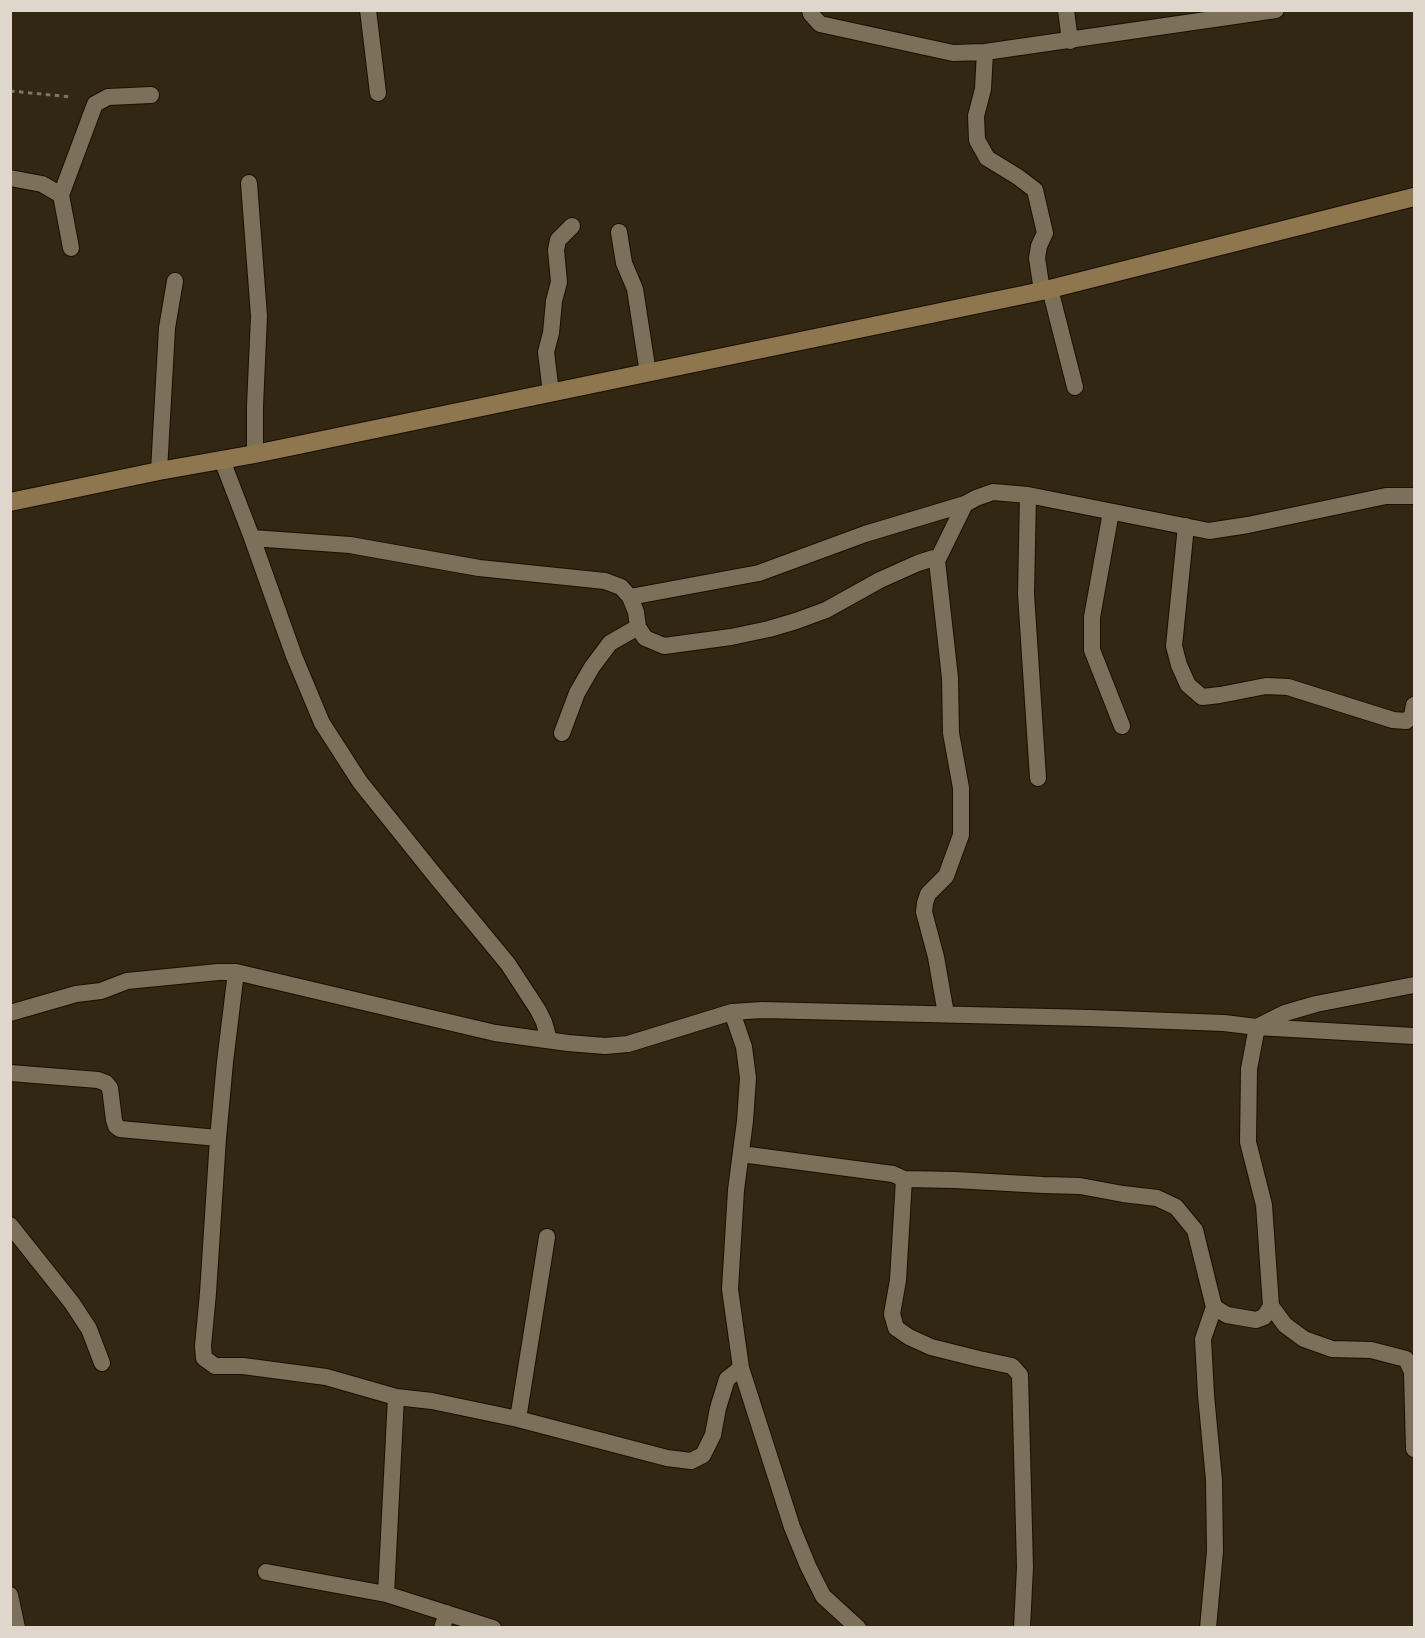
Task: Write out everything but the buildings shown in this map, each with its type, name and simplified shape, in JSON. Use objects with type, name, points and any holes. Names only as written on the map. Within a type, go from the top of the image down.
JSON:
[{"type":"main road","points":[[10,502],[255,454],[1046,290],[1414,197]]},
{"type":"street","points":[[368,10],[378,93]]},
{"type":"street","points":[[810,10],[820,24],[953,53],[985,52],[1070,41],[1276,10]]},
{"type":"street","points":[[1066,10],[1070,41]]},
{"type":"street","points":[[985,52],[983,89],[976,116],[977,140],[987,158],[1035,190],[1045,233],[1037,258],[1075,387]]},
{"type":"street","points":[[71,248],[61,195],[95,104],[108,97],[152,95]]},
{"type":"street","points":[[10,178],[42,184],[61,195]]},
{"type":"street","points":[[249,183],[260,316],[255,454]]},
{"type":"street","points":[[551,393],[546,352],[559,282],[556,250],[558,240],[572,226]]},
{"type":"street","points":[[619,231],[624,263],[635,289],[648,373]]},
{"type":"street","points":[[159,471],[167,328],[175,281]]},
{"type":"street","points":[[222,460],[294,656],[322,723],[360,782],[508,963],[538,1010],[549,1040]]},
{"type":"street","points":[[630,597],[759,573],[865,534],[965,504],[993,492],[1028,495],[1209,531],[1386,496],[1414,496]]},
{"type":"street","points":[[1028,495],[1026,594],[1038,778]]},
{"type":"street","points":[[946,1014],[936,957],[924,912],[928,894],[946,876],[961,835],[961,788],[951,733],[950,678],[937,561],[965,504]]},
{"type":"street","points":[[1112,512],[1092,617],[1092,650],[1122,726]]},
{"type":"street","points":[[1186,526],[1174,646],[1188,685],[1202,697],[1266,686],[1288,687],[1393,720],[1406,721],[1412,716],[1414,705]]},
{"type":"street","points":[[252,537],[350,545],[479,568],[604,581],[621,587],[630,597],[636,612],[638,627],[645,638],[664,646],[731,637],[769,629],[826,610],[880,580],[928,559],[934,558],[937,561]]},
{"type":"street","points":[[562,733],[577,693],[592,667],[610,643],[638,627]]},
{"type":"street","points":[[236,972],[218,1138],[204,1358],[215,1366],[243,1366],[326,1377],[396,1397],[432,1401],[518,1419],[668,1458],[691,1461],[703,1455],[713,1435],[727,1379],[741,1368]]},
{"type":"street","points":[[10,1013],[76,994],[101,991],[128,981],[236,972],[495,1033],[605,1046],[628,1044],[732,1012],[762,1010],[1224,1023],[1414,1036]]},
{"type":"street","points":[[1257,1027],[1285,1013],[1316,1004],[1414,985]]},
{"type":"street","points":[[732,1012],[744,1047],[748,1078],[736,1190],[730,1289],[741,1368],[792,1527],[808,1566],[823,1596],[858,1628]]},
{"type":"street","points":[[1257,1027],[1249,1070],[1248,1142],[1264,1205],[1271,1306],[1285,1325],[1304,1339],[1332,1349],[1371,1350],[1406,1359],[1412,1372],[1414,1449]]},
{"type":"street","points":[[10,1073],[98,1080],[106,1083],[110,1088],[114,1120],[120,1129],[218,1138]]},
{"type":"street","points":[[741,1154],[872,1173],[894,1174],[904,1179],[1080,1186],[1157,1198],[1176,1207],[1195,1230],[1214,1307],[1203,1339],[1214,1480],[1215,1551],[1208,1628]]},
{"type":"street","points":[[904,1179],[898,1280],[892,1314],[896,1328],[931,1347],[1012,1366],[1020,1375],[1025,1567],[1022,1628]]},
{"type":"street","points":[[10,1225],[77,1311],[89,1329],[102,1363]]},
{"type":"street","points":[[518,1419],[547,1237]]},
{"type":"street","points":[[1214,1307],[1227,1315],[1256,1320],[1264,1317],[1271,1306]]},
{"type":"street","points":[[386,1594],[396,1397]]},
{"type":"street","points":[[266,1572],[386,1594],[444,1620],[493,1628]]},
{"type":"street","points":[[10,1595],[16,1628]]},
{"type":"path","points":[[10,91],[72,97]]}]
